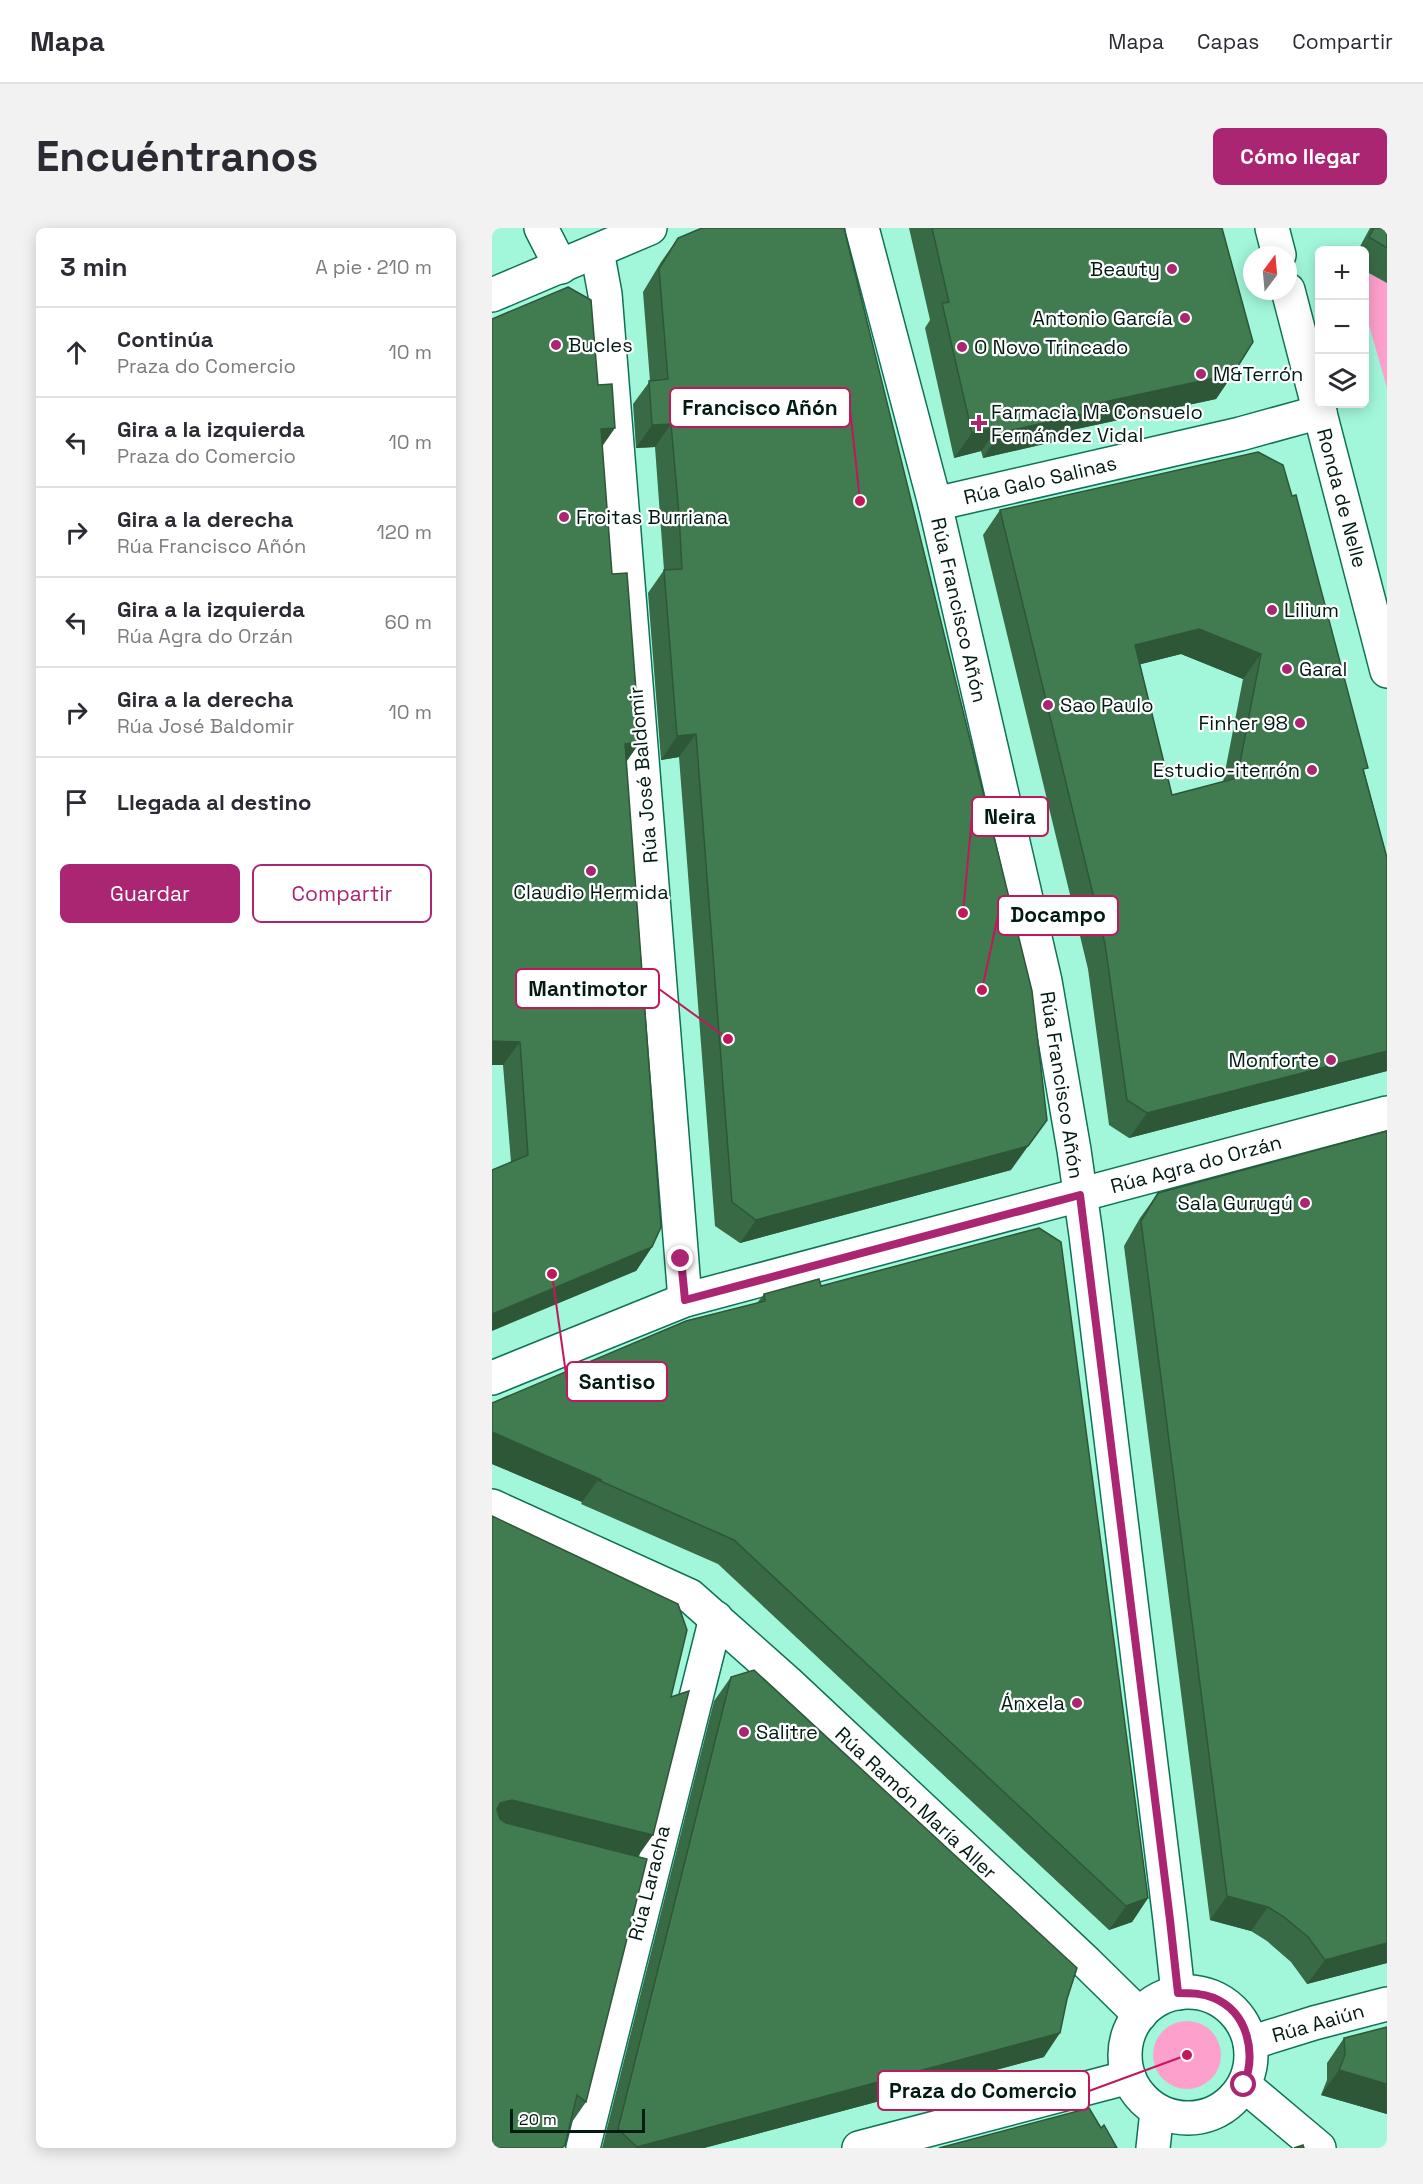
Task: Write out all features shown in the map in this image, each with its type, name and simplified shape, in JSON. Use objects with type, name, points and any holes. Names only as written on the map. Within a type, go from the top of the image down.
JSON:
[{"type":"street","points":[[541,228],[561,267]]},
{"type":"street","points":[[492,296],[650,228]]},
{"type":"street","name":"Rúa Francisco Añón","points":[[862,228],[935,504],[1045,981],[1080,1195],[1178,1993]]},
{"type":"street","points":[[1272,228],[1278,246]]},
{"type":"street","points":[[1283,246],[1286,228]]},
{"type":"street","name":"Rúa José Baldomir","points":[[597,251],[605,294],[685,1300]]},
{"type":"street","name":"Ronda de Nelle","points":[[1290,300],[1387,671]]},
{"type":"street","name":"Rúa Galo Salinas","points":[[935,504],[1240,434],[1320,412]]},
{"type":"street","name":"Rúa Agra do Orzán","points":[[492,1378],[685,1300],[1387,1113]]},
{"type":"street","name":"Rúa Ramón María Aller","points":[[492,1506],[690,1596],[1078,1954],[1140,2015]]},
{"type":"street","name":"Rúa Laracha","points":[[583,2148],[716,1618]]},
{"type":"street","points":[[1178,1993],[1197,1993],[1216,1999],[1231,2009],[1243,2024],[1250,2043],[1249,2071],[1244,2085],[1232,2101],[1215,2112],[1196,2118],[1177,2117],[1157,2111],[1140,2096],[1129,2077],[1125,2061],[1125,2044],[1140,2015],[1163,1997],[1178,1993]]},
{"type":"street","name":"Rúa Aaiún","points":[[1250,2043],[1387,2004]]},
{"type":"street","points":[[859,2148],[1129,2077]]},
{"type":"street","points":[[1244,2085],[1319,2148]]},
{"type":"street","points":[[1153,2148],[1157,2111]]},
{"type":"shaded area","points":[[1369,273],[1387,283],[1387,388],[1369,325]]},
{"type":"shaded area","points":[[1180,2021],[1194,2021],[1206,2026],[1216,2036],[1221,2055],[1216,2074],[1206,2084],[1194,2089],[1180,2089],[1168,2084],[1158,2074],[1153,2062],[1153,2048],[1158,2036],[1168,2026]]},
{"type":"building","points":[[702,228],[844,228],[1032,991],[1047,1120],[1028,1146],[756,1220],[732,1202],[696,734],[677,736],[664,570],[682,569],[671,424],[652,425],[649,381],[668,379],[659,269],[678,238]]},
{"type":"building","points":[[932,228],[1222,228],[1253,342],[1233,374],[1081,407],[1083,414],[1000,433],[999,426],[972,433],[942,303],[949,302]]},
{"type":"building","points":[[1374,228],[1387,228],[1387,248],[1369,237]]},
{"type":"building","points":[[568,287],[591,300],[598,385],[612,384],[615,428],[601,429],[612,574],[627,573],[640,742],[625,744],[661,1227],[652,1247],[492,1314],[492,1170],[528,1155],[520,1042],[492,1041],[492,319]]},
{"type":"building","points":[[1258,452],[1283,465],[1292,496],[1296,495],[1368,768],[1363,769],[1387,858],[1387,1051],[1147,1113],[1127,1100],[1105,944],[1000,510]],"holes":[[[1199,629],[1261,654],[1237,778],[1172,795],[1135,645]]]},
{"type":"building","points":[[1387,1131],[1387,1943],[1325,1960],[1308,1937],[1284,1917],[1268,1907],[1227,1896],[1141,1221],[1158,1193]]},
{"type":"building","points":[[1039,1228],[1061,1242],[1148,1898],[1126,1906],[734,1540],[492,1432],[492,1403],[686,1321],[765,1301],[764,1294],[819,1279],[821,1286]]},
{"type":"building","points":[[492,1516],[678,1604],[687,1630],[671,1697],[689,1691],[653,1835],[512,1800],[500,1803],[497,1809],[500,1819],[506,1823],[647,1859],[586,2102],[577,2095],[565,2145],[562,2148],[492,2148]]},
{"type":"building","points":[[754,1670],[1077,1968],[1067,1999],[1060,2033],[637,2147],[618,2129],[731,1677]]},
{"type":"building","points":[[1387,2027],[1387,2084],[1339,2070],[1345,2055],[1344,2038]]},
{"type":"building","points":[[1089,2108],[1101,2128],[1104,2125],[1117,2148],[939,2148]]},
{"type":"place","name":"Beauty","points":[[1172,269]]},
{"type":"place","name":"Antonio García","points":[[1185,318]]},
{"type":"place","name":"Bucles","points":[[556,345]]},
{"type":"place","name":"O Novo Trincado","points":[[962,347]]},
{"type":"place","name":"M&Terrón","points":[[1201,374]]},
{"type":"place","name":"Farmacia Mª Consuelo Fernández Vidal","points":[[979,423]]},
{"type":"place","name":"Francisco Añón","points":[[860,501]]},
{"type":"place","name":"Froitas Burriana","points":[[564,517]]},
{"type":"place","name":"Lilium","points":[[1272,610]]},
{"type":"place","name":"Garal","points":[[1287,669]]},
{"type":"place","name":"Sao Paulo","points":[[1048,705]]},
{"type":"place","name":"Finher 98","points":[[1300,723]]},
{"type":"place","name":"Estudio-iterrón","points":[[1312,770]]},
{"type":"place","name":"Claudio Hermida","points":[[591,871]]},
{"type":"place","name":"Neira","points":[[963,913]]},
{"type":"place","name":"Docampo","points":[[982,990]]},
{"type":"place","name":"Mantimotor","points":[[728,1039]]},
{"type":"place","name":"Monforte","points":[[1331,1060]]},
{"type":"place","name":"Sala Gurugú","points":[[1305,1203]]},
{"type":"place","name":"Santiso","points":[[552,1274]]},
{"type":"place","name":"Ánxela","points":[[1077,1703]]},
{"type":"place","name":"Salitre","points":[[744,1732]]},
{"type":"place","name":"Praza do Comercio","points":[[1187,2055]]},
{"type":"route","points":[[681,1259],[685,1300],[1080,1195],[1178,1993],[1197,1993],[1216,1999],[1231,2009],[1243,2024],[1250,2043],[1251,2057],[1244,2085]]}]
